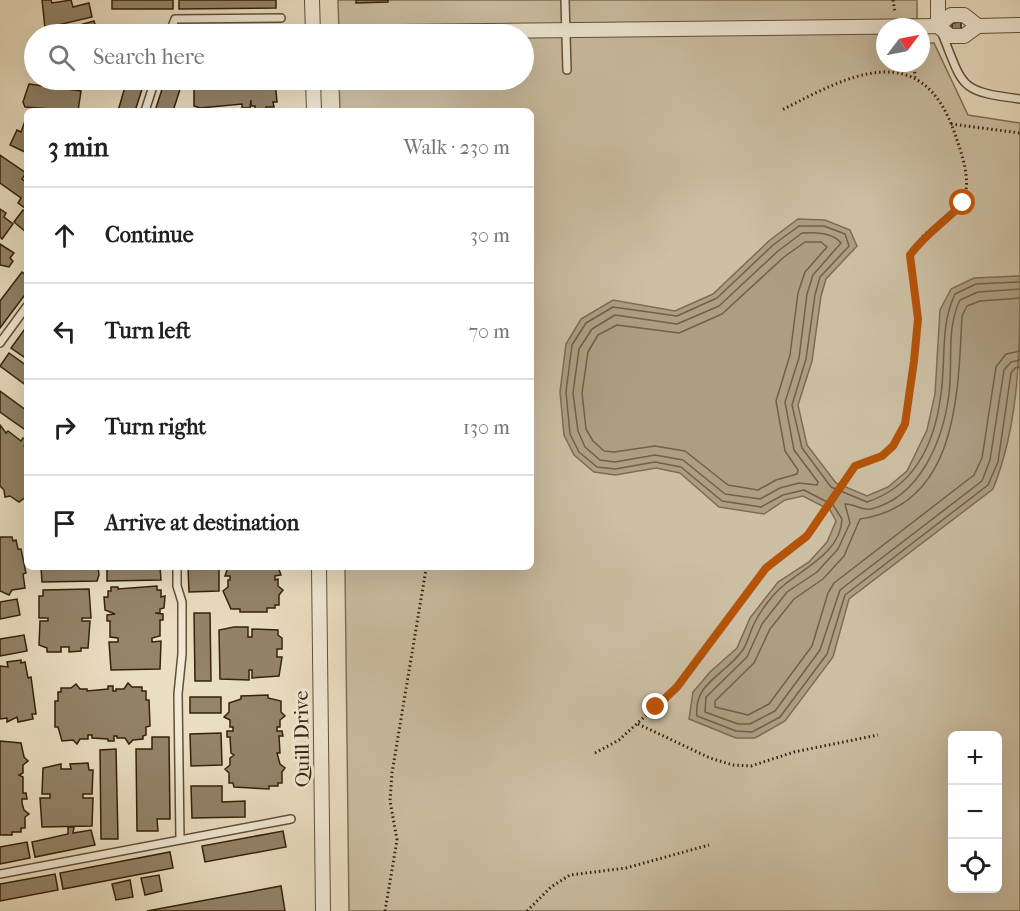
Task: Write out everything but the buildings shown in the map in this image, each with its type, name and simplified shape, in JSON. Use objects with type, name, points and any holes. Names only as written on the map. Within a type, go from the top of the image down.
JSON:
[{"type":"street","points":[[312,0],[313,24]]},
{"type":"street","points":[[938,0],[938,26]]},
{"type":"street","points":[[534,31],[938,26],[951,15],[964,15],[978,26]]},
{"type":"street","points":[[938,26],[950,36],[964,36],[978,26],[1020,25]]},
{"type":"street","points":[[313,90],[314,108]]},
{"type":"street","name":"Quill Drive","points":[[319,570],[323,911]]},
{"type":"lane","points":[[565,0],[567,69]]},
{"type":"lane","points":[[173,24],[174,19],[281,18]]},
{"type":"lane","points":[[938,26],[963,84],[983,94],[1020,99]]},
{"type":"lane","points":[[146,108],[152,90]]},
{"type":"lane","points":[[0,343],[24,310]]},
{"type":"lane","points":[[177,570],[182,622],[178,694],[180,839]]},
{"type":"lane","points":[[0,874],[291,819]]},
{"type":"path","points":[[596,753],[619,740],[677,687],[761,574],[807,536],[855,466],[882,456],[893,446],[905,424],[918,319],[910,255],[924,236],[949,218],[963,203],[968,183],[951,124],[933,95],[915,77],[873,71],[841,80],[782,110]]},
{"type":"path","points":[[915,72],[915,77]]},
{"type":"path","points":[[951,124],[1020,133]]},
{"type":"path","points":[[384,911],[397,840],[390,801],[392,773],[426,570]]},
{"type":"path","points":[[638,724],[710,758],[733,765],[751,766],[794,752],[878,735]]},
{"type":"path","points":[[527,911],[551,887],[570,875],[626,868],[709,845]]},
{"type":"shaded area","points":[[338,0],[917,0],[917,18],[876,18],[876,72],[930,72],[930,43],[934,43],[968,115],[1020,123],[1020,911],[349,911],[345,570],[534,570],[534,108],[340,108],[339,90],[534,90],[534,24],[339,24]]},
{"type":"water","points":[[798,219],[825,220],[850,230],[857,246],[826,279],[821,296],[812,361],[798,405],[807,445],[836,483],[867,496],[888,487],[907,471],[927,430],[935,394],[940,310],[951,289],[974,278],[1020,276],[1017,384],[1009,438],[993,489],[849,599],[833,657],[785,721],[755,738],[736,738],[689,719],[693,692],[710,672],[737,648],[750,618],[778,582],[809,562],[827,542],[836,521],[830,510],[803,496],[785,500],[764,514],[719,507],[680,473],[656,468],[615,475],[594,472],[574,455],[564,435],[560,392],[566,344],[581,319],[613,300],[675,311],[713,294],[770,240]]},
{"type":"route","points":[[656,707],[677,687],[766,568],[807,536],[855,466],[882,456],[893,446],[905,424],[918,319],[910,255],[924,236],[949,218],[963,203]]}]
